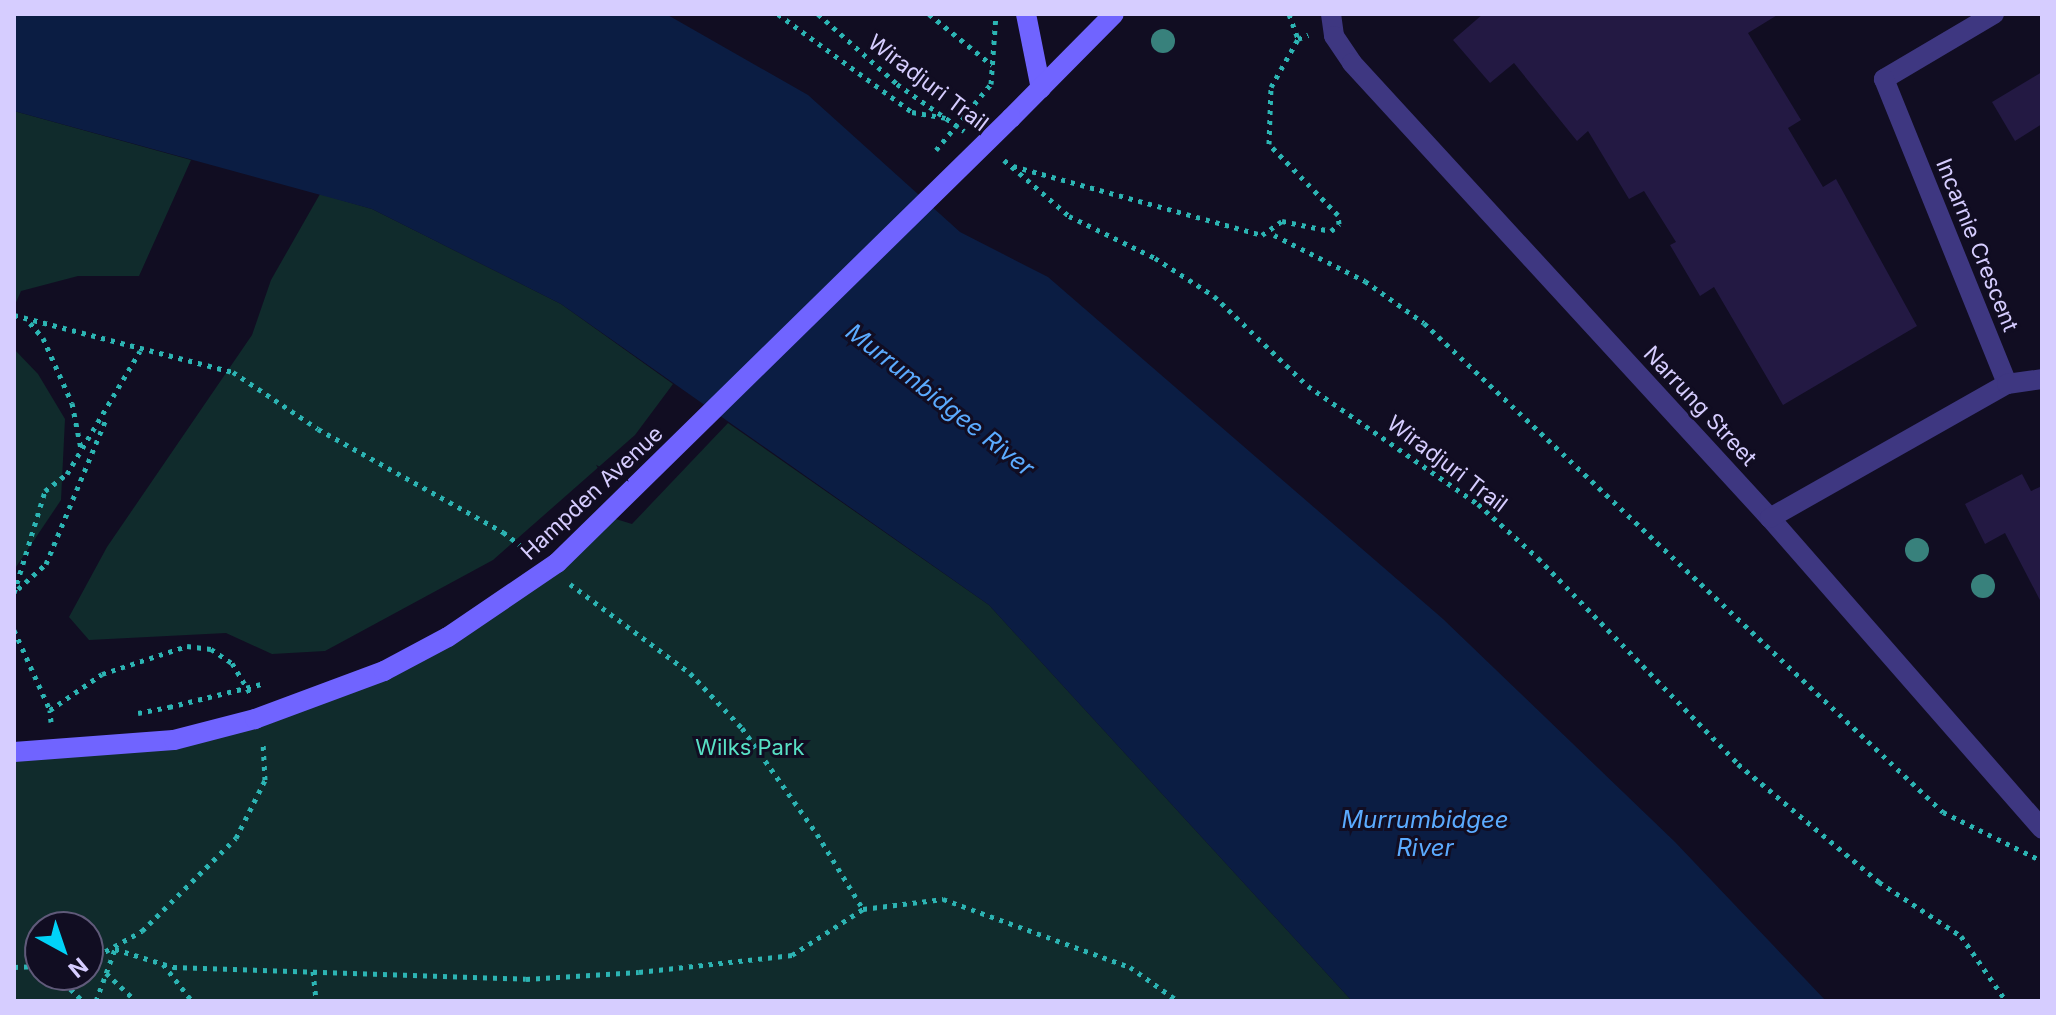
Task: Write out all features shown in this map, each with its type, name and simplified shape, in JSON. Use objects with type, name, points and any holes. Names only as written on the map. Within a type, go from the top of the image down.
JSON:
[{"type":"main road","points":[[1026,14],[1041,89]]},
{"type":"main road","name":"Hampden Avenue","points":[[14,752],[174,740],[283,710],[384,671],[448,637],[557,563],[1114,14]]},
{"type":"street","name":"Incarnie Crescent","points":[[1994,14],[1884,79],[2007,384]]},
{"type":"street","name":"Narrung Street","points":[[1331,20],[1352,63],[1770,518],[2042,829]]},
{"type":"street","points":[[1770,518],[2007,384],[2042,379]]},
{"type":"path","points":[[778,14],[912,112],[946,118]]},
{"type":"path","name":"Wiradjuri Trail","points":[[818,14],[897,84],[972,136]]},
{"type":"path","points":[[929,14],[992,65]]},
{"type":"path","points":[[931,154],[991,84],[996,14]]},
{"type":"path","points":[[1289,14],[1298,39]]},
{"type":"path","points":[[1013,166],[1262,235],[1282,221],[1331,231],[1339,224],[1338,215],[1269,144],[1271,87],[1298,39],[1331,20]]},
{"type":"path","name":"Wiradjuri Trail","points":[[997,155],[1069,216],[1214,296],[1308,386],[1478,504],[1538,558],[1738,764],[1879,882],[1961,936],[2006,1001]]},
{"type":"path","points":[[1274,235],[1365,281],[1424,323],[1943,812],[2042,861]]},
{"type":"path","points":[[14,315],[140,351],[233,372],[318,429],[503,532],[540,561]]},
{"type":"path","points":[[29,321],[43,338],[72,403],[81,450]]},
{"type":"path","points":[[16,591],[45,491],[67,474],[110,408],[140,351]]},
{"type":"path","points":[[16,591],[46,564],[79,494],[110,408]]},
{"type":"path","points":[[523,559],[533,552]]},
{"type":"path","points":[[565,581],[690,673],[742,728],[809,821],[863,909]]},
{"type":"path","points":[[14,630],[50,710],[51,723]]},
{"type":"path","points":[[50,710],[102,674],[187,646],[221,655],[248,684]]},
{"type":"path","points":[[169,707],[269,682]]},
{"type":"path","points":[[104,954],[160,915],[243,829],[265,780],[266,758]]},
{"type":"path","points":[[115,949],[163,964],[526,979],[792,955],[863,909],[943,899],[1130,967],[1178,1001]]},
{"type":"path","points":[[96,1001],[115,949]]},
{"type":"path","points":[[163,964],[192,1001]]},
{"type":"path","points":[[313,971],[316,1001]]},
{"type":"path","points":[[106,973],[136,1001]]},
{"type":"green space","points":[[14,111],[191,160],[139,276],[78,276],[21,291],[14,307]]},
{"type":"green space","points":[[320,194],[372,209],[561,304],[673,384],[635,435],[493,560],[325,651],[272,654],[226,633],[89,640],[69,617],[107,547],[252,335],[271,280]]},
{"type":"green space","points":[[14,349],[38,374],[65,419],[61,500],[14,570]]},
{"type":"green space","name":"Wilks Park","points":[[728,423],[989,605],[1352,1001],[14,1001],[14,752],[174,740],[448,637],[606,516],[632,524]]},
{"type":"water","name":"Murrumbidgee River","points":[[14,14],[666,14],[808,95],[960,232],[1048,277],[1443,619],[1675,842],[1826,1001],[1352,1001],[989,605],[561,304],[372,209],[14,111]]},
{"type":"building","points":[[1483,14],[1779,14],[1748,33],[1801,120],[1788,128],[1823,187],[1836,179],[1917,326],[1783,405],[1714,287],[1700,296],[1670,245],[1676,242],[1644,191],[1629,199],[1588,131],[1577,141],[1514,63],[1490,83],[1453,40]]},
{"type":"building","points":[[2042,72],[2042,124],[2015,141],[1992,102]]},
{"type":"building","points":[[2022,474],[2031,491],[2042,486],[2042,604],[2005,533],[1985,544],[1965,504]]}]
